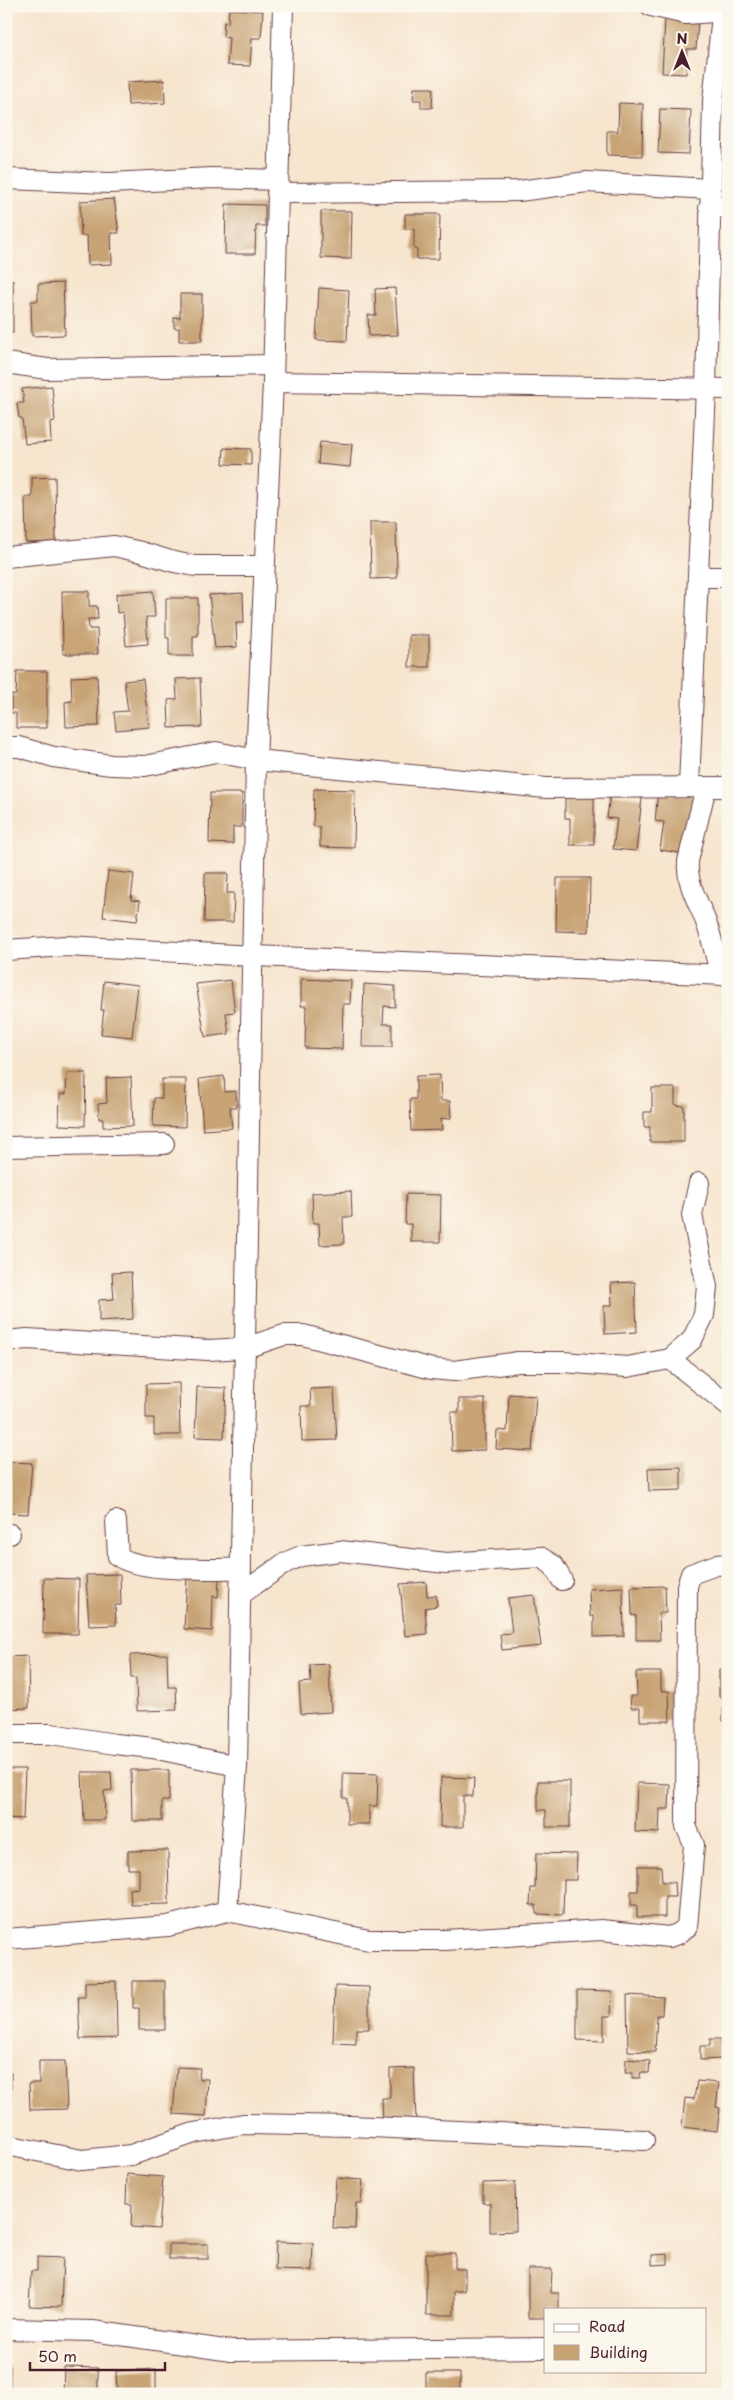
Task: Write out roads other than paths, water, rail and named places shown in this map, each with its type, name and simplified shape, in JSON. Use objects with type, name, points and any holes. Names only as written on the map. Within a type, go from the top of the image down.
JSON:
[{"type":"street","points":[[6,950],[66,946],[254,956],[724,975],[707,923],[697,904],[687,872],[697,786],[698,577],[716,201],[713,101],[724,9],[686,14],[651,6]]},
{"type":"street","points":[[227,1911],[238,1766],[254,956],[256,760],[273,373],[282,7]]},
{"type":"street","points":[[6,179],[109,183],[212,178],[277,187],[519,190],[588,182],[716,201]]},
{"type":"street","points":[[6,363],[47,369],[273,373],[728,388]]},
{"type":"street","points":[[6,557],[114,546],[195,566],[264,566]]},
{"type":"street","points":[[698,577],[728,577]]},
{"type":"street","points":[[6,747],[19,747],[54,757],[111,765],[146,766],[216,752],[256,760],[546,788],[728,787]]},
{"type":"street","points":[[6,1147],[164,1144]]},
{"type":"street","points":[[6,1341],[27,1340],[208,1350],[245,1348],[284,1335],[303,1335],[432,1369],[454,1371],[518,1362],[563,1362],[627,1367],[670,1359],[692,1340],[704,1315],[707,1287],[692,1215],[699,1183]]},
{"type":"street","points":[[670,1359],[726,1400]]},
{"type":"street","points":[[116,1521],[118,1556],[130,1562],[168,1568],[241,1569]]},
{"type":"street","points":[[240,1595],[285,1563],[300,1556],[340,1552],[446,1562],[540,1557],[553,1565],[562,1580]]},
{"type":"street","points":[[6,1939],[168,1926],[227,1911],[368,1940],[445,1940],[601,1930],[669,1937],[678,1934],[686,1926],[694,1845],[686,1826],[687,1586],[691,1574],[716,1565],[728,1564]]},
{"type":"street","points":[[6,1734],[51,1734],[153,1748],[238,1766]]},
{"type":"street","points":[[6,2145],[82,2160],[131,2155],[194,2133],[243,2124],[351,2126],[644,2140]]},
{"type":"street","points":[[6,2329],[93,2331],[231,2351],[544,2348]]}]
